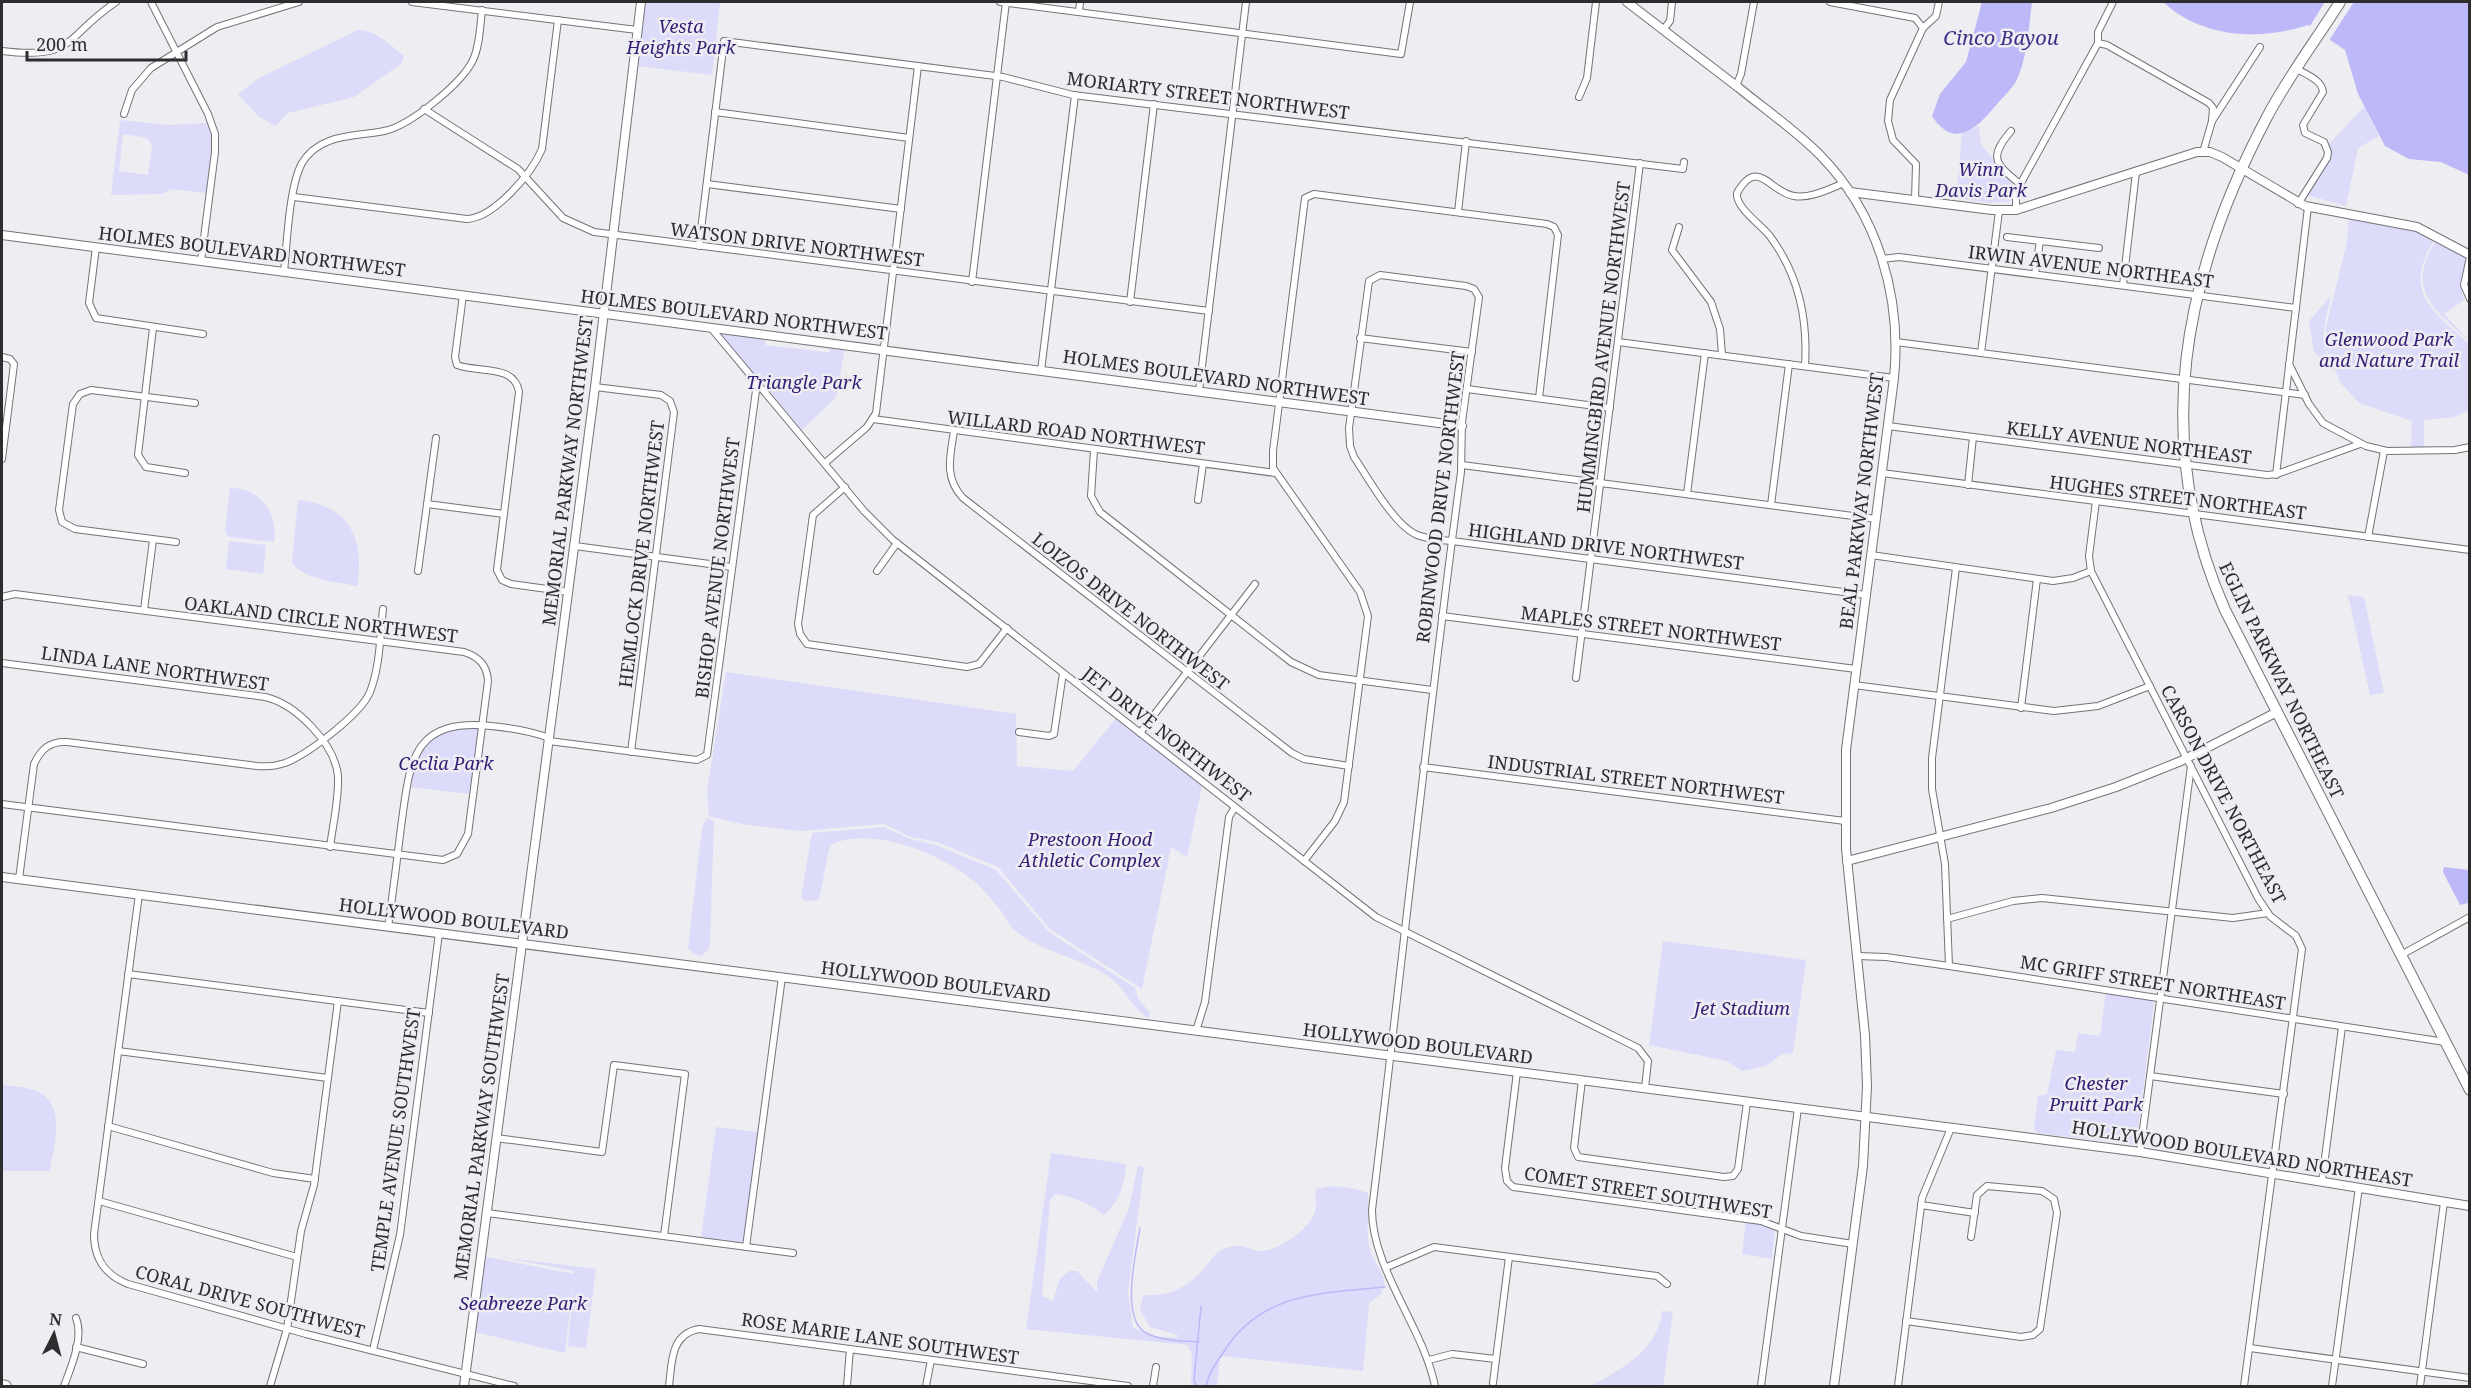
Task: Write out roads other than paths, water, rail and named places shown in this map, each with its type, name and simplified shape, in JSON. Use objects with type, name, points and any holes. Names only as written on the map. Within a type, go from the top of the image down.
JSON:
[{"type":"highway","name":"EGLIN PARKWAY NORTHEAST","points":[[2340,2],[2267,116],[2220,227],[2197,295],[2183,377],[2184,464],[2193,514],[2219,596],[2468,1084]]},
{"type":"highway","points":[[2,1385],[6,1386]]},
{"type":"street","points":[[2,51],[31,54],[52,51],[68,44],[116,2]]},
{"type":"street","points":[[150,2],[208,114],[215,134],[215,152],[201,261]]},
{"type":"street","points":[[124,114],[128,98],[137,81],[151,68],[225,23],[279,4],[299,2]]},
{"type":"street","points":[[412,2],[637,30]]},
{"type":"street","name":"MEMORIAL PARKWAY NORTHWEST","points":[[523,944],[595,387],[641,2]]},
{"type":"street","points":[[1000,2],[1401,54],[1404,49],[1410,2]]},
{"type":"street","points":[[972,282],[1006,2]]},
{"type":"street","points":[[1079,12],[1080,2]]},
{"type":"street","points":[[1199,391],[1246,2]]},
{"type":"street","points":[[1579,97],[1587,78],[1596,2]]},
{"type":"street","name":"BEAL PARKWAY NORTHWEST","points":[[1627,2],[1807,142],[1844,183],[1866,220],[1882,259],[1892,299],[1896,342],[1894,378],[1846,750],[1847,861],[1866,1044],[1866,1117],[1853,1244],[1834,1386]]},
{"type":"street","points":[[1663,30],[1670,21],[1672,2]]},
{"type":"street","points":[[1736,86],[1741,74],[1754,2]]},
{"type":"street","points":[[1830,2],[1915,18],[1923,28]]},
{"type":"street","points":[[1915,200],[1916,164],[1893,140],[1887,112],[1890,100],[1923,28],[1936,16],[1939,2]]},
{"type":"street","points":[[2016,210],[2018,182],[2098,43],[2097,32],[2113,2]]},
{"type":"street","points":[[284,272],[296,178],[302,164],[318,146],[342,136],[391,129],[424,109],[463,75],[472,61],[482,10]]},
{"type":"street","points":[[294,196],[472,218],[489,213],[524,177],[536,161],[544,144],[558,20]]},
{"type":"street","name":"MORIARTY STREET NORTHWEST","points":[[715,112],[724,41],[997,76],[1075,95],[1683,169],[1684,162]]},
{"type":"street","points":[[2098,43],[2107,45],[2209,103],[2212,108],[2212,121],[2203,152]]},
{"type":"street","points":[[2212,121],[2260,47]]},
{"type":"street","points":[[825,463],[873,419],[884,350],[918,66]]},
{"type":"street","points":[[2297,69],[2323,87],[2323,92],[2303,125],[2305,133],[2324,142],[2328,152],[2327,158],[2298,204]]},
{"type":"street","points":[[1041,370],[1075,95]]},
{"type":"street","points":[[1130,302],[1154,104]]},
{"type":"street","name":"WATSON DRIVE NORTHWEST","points":[[424,109],[518,169],[554,211],[569,223],[585,230],[893,272],[1209,311]]},
{"type":"street","points":[[699,246],[715,112],[909,138]]},
{"type":"street","points":[[2011,131],[1995,152],[2004,170],[2018,182]]},
{"type":"street","points":[[1458,212],[1466,141]]},
{"type":"street","points":[[1850,192],[1999,210],[2016,210],[2136,172],[2203,152],[2210,152],[2244,168],[2298,204],[2417,227],[2469,256],[2464,285],[2469,299]]},
{"type":"street","name":"HUMMINGBIRD AVENUE NORTHWEST","points":[[1576,678],[1640,163]]},
{"type":"street","points":[[2123,285],[2136,172]]},
{"type":"street","points":[[1805,366],[1804,321],[1795,283],[1776,245],[1753,216],[1739,204],[1737,193],[1744,181],[1755,176],[1764,178],[1788,195],[1795,197],[1814,194],[1844,183]]},
{"type":"street","points":[[707,184],[901,209]]},
{"type":"street","points":[[1304,861],[1337,818],[1344,802],[1368,616],[1363,597],[1275,473],[1273,451],[1305,198],[1314,194],[1547,224],[1557,232],[1539,398]]},
{"type":"street","points":[[2276,475],[2308,207]]},
{"type":"street","points":[[1981,353],[1999,210]]},
{"type":"street","points":[[1679,227],[1672,250],[1712,302],[1720,329],[1722,355]]},
{"type":"street","name":"HOLMES BOULEVARD NORTHWEST","points":[[2,235],[1462,426]]},
{"type":"street","points":[[2007,237],[2098,248]]},
{"type":"street","points":[[2035,274],[2040,241]]},
{"type":"street","points":[[96,247],[89,303],[93,315],[104,321],[203,334]]},
{"type":"street","name":"IRWIN AVENUE NORTHEAST","points":[[1882,259],[1899,257],[1992,268],[2296,308]]},
{"type":"street","name":"ROBINWOOD DRIVE NORTHWEST","points":[[1351,411],[1368,285],[1372,277],[1380,275],[1474,289],[1479,297],[1462,426],[1462,465],[1432,690],[1406,933],[1372,1210],[1378,1250],[1429,1360],[1435,1386]]},
{"type":"street","points":[[463,295],[455,357],[457,365],[509,375],[519,387],[497,565],[502,580],[511,584],[569,592]]},
{"type":"street","name":"JET DRIVE NORTHWEST","points":[[711,327],[845,488],[897,543],[1370,912],[1406,933],[1638,1048],[1648,1061],[1645,1089]]},
{"type":"street","points":[[153,328],[137,451],[140,460],[153,469],[185,473]]},
{"type":"street","points":[[1360,338],[1472,352]]},
{"type":"street","points":[[1618,342],[1894,378]]},
{"type":"street","points":[[1896,342],[2183,377],[2305,395]]},
{"type":"street","points":[[1687,494],[1705,353]]},
{"type":"street","points":[[2,357],[10,359],[14,364],[2,459]]},
{"type":"street","points":[[1771,505],[1789,364]]},
{"type":"street","points":[[2289,364],[2305,395],[2324,423],[2360,444],[2384,451],[2455,450],[2469,447]]},
{"type":"street","name":"BISHOP AVENUE NORTHWEST","points":[[631,752],[697,760],[706,756],[757,382]]},
{"type":"street","name":"HEMLOCK DRIVE NORTHWEST","points":[[595,387],[661,395],[672,405],[671,441],[631,752]]},
{"type":"street","points":[[1467,389],[1610,408]]},
{"type":"street","points":[[176,542],[69,528],[60,519],[59,510],[72,404],[77,396],[91,390],[195,403]]},
{"type":"street","name":"HIGHLAND DRIVE NORTHWEST","points":[[1351,411],[1348,436],[1351,451],[1398,521],[1416,534],[1452,542],[1866,595]]},
{"type":"street","name":"WILLARD ROAD NORTHWEST","points":[[873,419],[1275,473]]},
{"type":"street","name":"KELLY AVENUE NORTHEAST","points":[[1888,426],[2276,475],[2360,444]]},
{"type":"street","name":"LOIZOS DRIVE NORTHWEST","points":[[954,431],[950,479],[963,498],[1292,753],[1310,760],[1349,766]]},
{"type":"street","points":[[1968,484],[1973,436]]},
{"type":"street","points":[[418,571],[436,438]]},
{"type":"street","points":[[1094,450],[1091,496],[1100,512],[1297,666],[1318,675],[1432,690]]},
{"type":"street","points":[[2368,537],[2384,451]]},
{"type":"street","points":[[1198,500],[1203,464]]},
{"type":"street","points":[[1462,465],[1876,519]]},
{"type":"street","name":"HUGHES STREET NORTHEAST","points":[[1882,473],[2469,550]]},
{"type":"street","points":[[845,488],[813,515],[798,624],[800,634],[807,644],[967,667],[979,664],[1006,628]]},
{"type":"street","name":"CARSON DRIVE NORTHEAST","points":[[2096,501],[2089,556],[2091,570],[2268,913],[2296,936],[2302,950],[2244,1386]]},
{"type":"street","points":[[427,504],[504,514]]},
{"type":"street","points":[[144,610],[153,540]]},
{"type":"street","points":[[877,571],[897,543]]},
{"type":"street","points":[[575,546],[732,567]]},
{"type":"street","points":[[1871,555],[2062,581],[2091,570]]},
{"type":"street","points":[[1949,966],[1945,864],[1931,775],[1956,568]]},
{"type":"street","points":[[2021,708],[2037,579]]},
{"type":"street","points":[[1140,733],[1255,584]]},
{"type":"street","name":"OAKLAND CIRCLE NORTHWEST","points":[[2,597],[15,594],[464,652],[477,658],[488,678],[468,834],[464,846],[454,856],[443,860],[2,804]]},
{"type":"street","points":[[19,879],[34,764],[38,754],[56,742],[268,767],[291,760],[321,740],[364,702],[374,679],[383,609]]},
{"type":"street","name":"MAPLES STREET NORTHWEST","points":[[1442,616],[1856,669]]},
{"type":"street","name":"LINDA LANE NORTHWEST","points":[[2,663],[273,699],[294,709],[321,740],[335,763],[338,778],[330,847]]},
{"type":"street","points":[[1019,732],[1049,736],[1054,734],[1063,673]]},
{"type":"street","points":[[1854,685],[2054,711],[2083,709],[2121,699],[2150,686]]},
{"type":"street","points":[[1847,861],[2082,799],[2189,762],[2277,712]]},
{"type":"street","points":[[388,927],[408,775],[416,754],[427,740],[446,728],[467,724],[532,732],[549,740],[631,752]]},
{"type":"street","points":[[2140,1152],[2189,762]]},
{"type":"street","name":"INDUSTRIAL STREET NORTHWEST","points":[[1423,766],[1845,821]]},
{"type":"street","points":[[2186,797],[2202,787]]},
{"type":"street","points":[[1196,1031],[1205,1002],[1229,818],[1235,807]]},
{"type":"street","name":"HOLLYWOOD BOULEVARD","points":[[2,877],[1866,1117]]},
{"type":"street","name":"CORAL DRIVE SOUTHWEST","points":[[139,894],[99,1201],[95,1249],[100,1262],[112,1276],[128,1284],[287,1329],[514,1386]]},
{"type":"street","points":[[1947,919],[2013,901],[2043,898],[2233,918],[2268,913]]},
{"type":"street","points":[[2401,956],[2469,917]]},
{"type":"street","name":"TEMPLE AVENUE SOUTHWEST","points":[[373,1350],[400,1235],[439,933]]},
{"type":"street","name":"MEMORIAL PARKWAY SOUTHWEST","points":[[464,1386],[523,944]]},
{"type":"street","name":"MC GRIFF STREET NORTHEAST","points":[[1857,956],[1886,957],[1949,966],[2445,1042]]},
{"type":"street","points":[[128,974],[429,1013]]},
{"type":"street","points":[[746,1247],[782,977]]},
{"type":"street","points":[[270,1386],[287,1329],[301,1231],[315,1179],[338,1001]]},
{"type":"street","points":[[2322,1181],[2342,1027]]},
{"type":"street","points":[[118,1051],[328,1078]]},
{"type":"street","points":[[496,1138],[602,1152],[614,1065],[685,1074],[664,1236]]},
{"type":"street","name":"COMET STREET SOUTHWEST","points":[[1517,1072],[1504,1168],[1509,1183],[1521,1190],[1761,1221],[1801,1236],[1853,1244]]},
{"type":"street","points":[[2150,1076],[2284,1094]]},
{"type":"street","points":[[1582,1080],[1574,1148],[1578,1157],[1724,1177],[1733,1176],[1738,1169],[1747,1102]]},
{"type":"street","points":[[1761,1386],[1798,1108]]},
{"type":"street","name":"HOLLYWOOD BOULEVARD NORTHEAST","points":[[1866,1117],[2140,1152],[2469,1206]]},
{"type":"street","points":[[108,1126],[273,1173],[315,1179]]},
{"type":"street","points":[[1898,1386],[1921,1205],[1951,1128]]},
{"type":"street","points":[[1906,1321],[2021,1337],[2033,1335],[2040,1329],[2057,1213],[2054,1199],[2042,1191],[1991,1185],[1977,1195],[1971,1237]]},
{"type":"street","points":[[2332,1386],[2359,1187]]},
{"type":"street","points":[[99,1201],[297,1257]]},
{"type":"street","points":[[2420,1386],[2444,1202]]},
{"type":"street","points":[[1921,1205],[1975,1213]]},
{"type":"street","points":[[487,1213],[793,1253]]},
{"type":"street","points":[[1387,1267],[1430,1247],[1657,1276],[1667,1284]]},
{"type":"street","points":[[1493,1383],[1509,1257]]},
{"type":"street","points":[[64,1386],[76,1347],[78,1324],[76,1318]]},
{"type":"street","name":"ROSE MARIE LANE SOUTHWEST","points":[[669,1386],[675,1345],[693,1330],[709,1330],[1128,1386]]},
{"type":"street","points":[[76,1347],[143,1364]]},
{"type":"street","points":[[2250,1348],[2469,1378]]},
{"type":"street","points":[[847,1386],[850,1349]]},
{"type":"street","points":[[1429,1360],[1452,1354],[1496,1359]]},
{"type":"street","points":[[926,1386],[931,1360]]},
{"type":"street","points":[[1153,1386],[1156,1367]]},
{"type":"water","name":"Cinco Bayou","points":[[1982,2],[2032,2],[2027,43],[2022,65],[2013,86],[1974,127],[1958,134],[1949,132],[1932,116],[1940,94],[1966,62]]},
{"type":"water","points":[[2163,2],[2469,2],[2469,175],[2441,162],[2409,159],[2385,146],[2358,94],[2345,50],[2308,25],[2270,33],[2232,33],[2195,23],[2178,14]]},
{"type":"water","points":[[2444,867],[2469,870],[2468,903],[2460,905],[2443,872]]},
{"type":"waterway","points":[[1140,1228],[1132,1286],[1134,1316],[1139,1327],[1148,1334],[1160,1338],[1199,1342]]},
{"type":"waterway","points":[[1206,1386],[1214,1367],[1240,1331],[1257,1317],[1276,1306],[1317,1294],[1385,1287]]},
{"type":"waterway","points":[[1196,1386],[1194,1380],[1201,1306]]},
{"type":"park label","name":"Vesta Heights Park","points":[[681,36]]},
{"type":"park label","name":"Winn Davis Park","points":[[1981,180]]},
{"type":"park label","name":"Glenwood Park and Nature Trail","points":[[2389,349]]},
{"type":"park label","name":"Triangle Park","points":[[804,382]]},
{"type":"park label","name":"Ceclia Park","points":[[446,763]]},
{"type":"park label","name":"Prestoon Hood Athletic Complex","points":[[1090,849]]},
{"type":"park label","name":"Jet Stadium","points":[[1742,1008]]},
{"type":"park label","name":"Chester Pruitt Park","points":[[2096,1093]]},
{"type":"park label","name":"Seabreeze Park","points":[[523,1303]]}]
